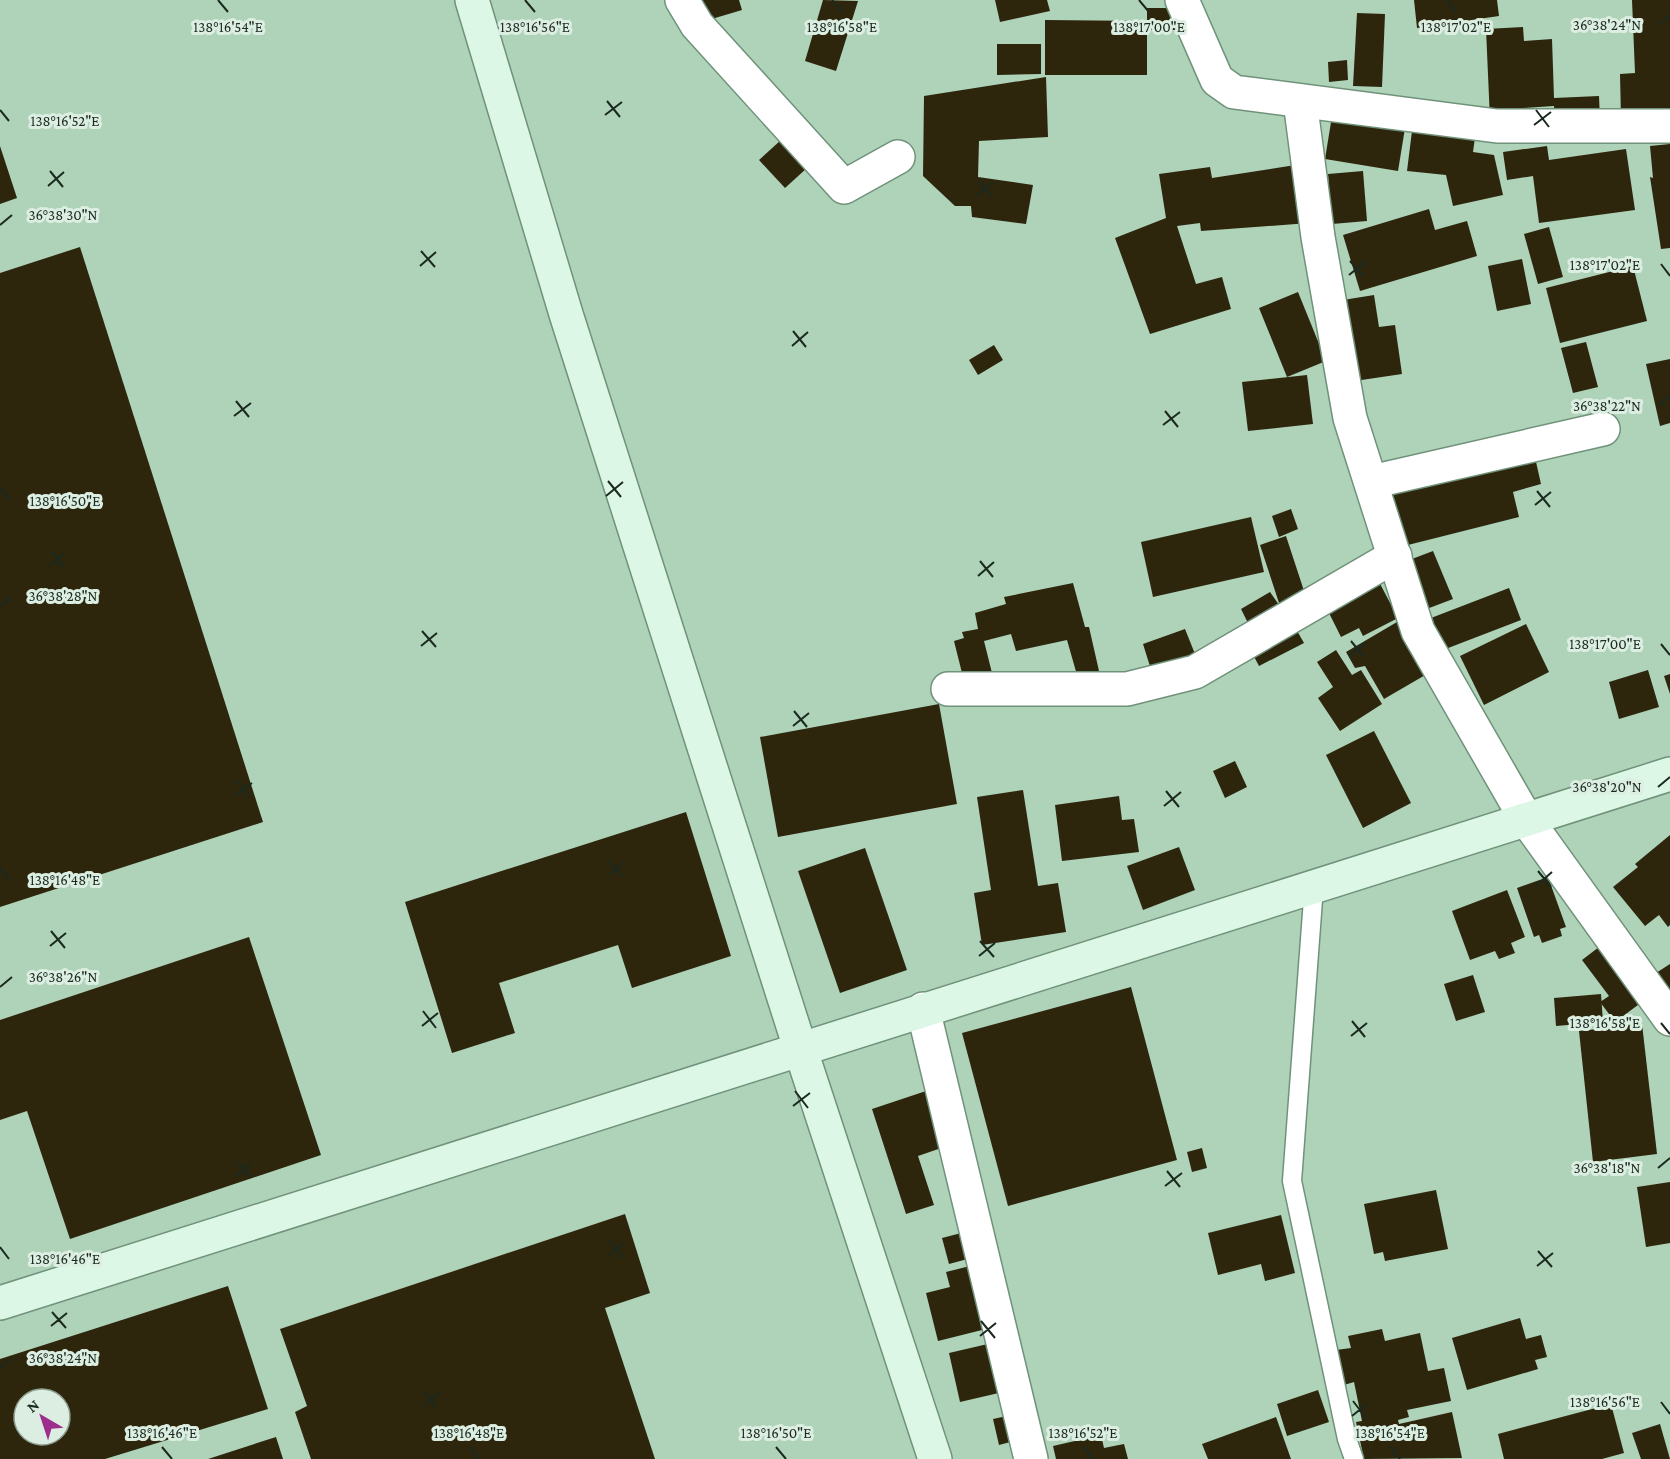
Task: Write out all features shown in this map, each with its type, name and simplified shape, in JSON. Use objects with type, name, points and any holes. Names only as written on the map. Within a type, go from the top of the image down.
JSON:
[{"type":"street","points":[[471,0],[566,314],[801,1051],[935,1459]]},
{"type":"street","points":[[682,0],[697,25],[844,187],[898,158]]},
{"type":"street","points":[[1182,0],[1217,80],[1234,92],[1497,126],[1670,126]]},
{"type":"street","points":[[1300,101],[1318,237],[1350,418],[1418,630],[1526,819],[1670,1019]]},
{"type":"street","points":[[1371,482],[1603,429]]},
{"type":"street","points":[[948,689],[1127,689],[1195,672],[1395,556]]},
{"type":"street","points":[[0,1303],[1670,774]]},
{"type":"street","points":[[923,1009],[1031,1459]]},
{"type":"lane","points":[[1314,886],[1292,1181],[1354,1459]]},
{"type":"building","points":[[698,0],[739,0],[742,10],[705,21]]},
{"type":"building","points":[[823,0],[858,1],[836,71],[805,61]]},
{"type":"building","points":[[995,0],[1047,0],[1050,11],[1000,22]]},
{"type":"building","points":[[1414,0],[1497,0],[1499,16],[1417,28]]},
{"type":"building","points":[[1632,0],[1670,0],[1670,117],[1621,119],[1620,74],[1635,73]]},
{"type":"building","points":[[1147,8],[1179,8],[1179,30],[1147,30],[1147,75],[1045,75],[1045,20],[1147,21]]},
{"type":"building","points":[[1357,13],[1385,14],[1382,87],[1353,86]]},
{"type":"building","points":[[1523,27],[1524,41],[1552,39],[1554,98],[1599,96],[1600,120],[1555,121],[1554,106],[1523,108],[1523,119],[1490,120],[1486,29]]},
{"type":"building","points":[[997,44],[1041,44],[1041,74],[997,75]]},
{"type":"building","points":[[1347,60],[1348,80],[1329,82],[1328,62]]},
{"type":"building","points":[[1046,77],[1048,137],[979,141],[978,177],[1033,185],[1026,224],[972,217],[971,206],[955,206],[923,176],[924,96]]},
{"type":"building","points":[[1333,110],[1406,122],[1398,171],[1325,159]]},
{"type":"building","points":[[1413,123],[1476,130],[1473,152],[1494,155],[1503,195],[1453,206],[1446,175],[1407,171]]},
{"type":"building","points":[[781,140],[807,168],[785,188],[759,160]]},
{"type":"building","points":[[1670,144],[1670,248],[1661,249],[1650,177],[1653,178],[1650,146]]},
{"type":"building","points":[[0,146],[17,198],[0,204]]},
{"type":"building","points":[[1547,146],[1549,160],[1626,149],[1635,210],[1539,223],[1533,176],[1507,180],[1503,152]]},
{"type":"building","points":[[1302,164],[1309,223],[1201,231],[1200,223],[1177,226],[1196,284],[1222,277],[1231,309],[1150,334],[1115,238],[1166,218],[1159,174],[1210,167],[1212,178]]},
{"type":"building","points":[[1363,171],[1367,221],[1332,224],[1328,174]]},
{"type":"building","points":[[1429,209],[1435,230],[1467,221],[1477,256],[1360,291],[1343,235]]},
{"type":"building","points":[[1549,227],[1563,277],[1538,284],[1524,234]]},
{"type":"building","points":[[80,247],[263,822],[0,907],[0,273]]},
{"type":"building","points":[[1522,259],[1531,304],[1497,311],[1488,266]]},
{"type":"building","points":[[1633,266],[1647,321],[1560,343],[1546,288]]},
{"type":"building","points":[[1298,292],[1326,361],[1287,377],[1259,308]]},
{"type":"building","points":[[1374,295],[1379,327],[1395,325],[1402,374],[1348,382],[1337,301]]},
{"type":"building","points":[[1586,342],[1598,387],[1573,393],[1561,348]]},
{"type":"building","points":[[994,345],[1003,360],[978,375],[969,360]]},
{"type":"building","points":[[1670,359],[1670,423],[1660,426],[1646,364]]},
{"type":"building","points":[[1307,375],[1313,424],[1248,431],[1242,382]]},
{"type":"building","points":[[1534,453],[1541,484],[1513,492],[1519,517],[1400,547],[1386,490]]},
{"type":"building","points":[[1291,509],[1298,529],[1279,537],[1272,516]]},
{"type":"building","points":[[1251,517],[1264,572],[1153,597],[1141,542]]},
{"type":"building","points":[[1286,536],[1306,597],[1280,606],[1260,545]]},
{"type":"building","points":[[1433,551],[1453,599],[1424,610],[1404,562]]},
{"type":"building","points":[[1377,578],[1398,618],[1363,636],[1359,628],[1341,637],[1325,605]]},
{"type":"building","points":[[1073,583],[1085,627],[1089,627],[1099,671],[1077,675],[1067,640],[1016,651],[1011,634],[984,641],[992,673],[964,681],[954,641],[964,638],[962,632],[978,629],[975,613],[1006,604],[1004,597]]},
{"type":"building","points":[[1509,588],[1521,620],[1443,650],[1431,618]]},
{"type":"building","points":[[1270,592],[1284,612],[1252,631],[1241,609]]},
{"type":"building","points":[[1292,622],[1304,643],[1259,666],[1248,645]]},
{"type":"building","points":[[1397,622],[1427,674],[1384,699],[1365,666],[1355,668],[1346,652]]},
{"type":"building","points":[[1526,624],[1549,672],[1484,705],[1460,656]]},
{"type":"building","points":[[1185,629],[1197,659],[1153,676],[1143,644]]},
{"type":"building","points":[[1336,650],[1352,675],[1361,670],[1382,704],[1340,731],[1318,698],[1333,687],[1317,662]]},
{"type":"building","points":[[1648,670],[1659,707],[1619,719],[1609,682]]},
{"type":"building","points":[[1670,674],[1670,694],[1664,676]]},
{"type":"building","points":[[939,704],[957,804],[778,837],[760,737]]},
{"type":"building","points":[[1374,731],[1411,803],[1363,828],[1326,755]]},
{"type":"building","points":[[1235,761],[1247,787],[1225,798],[1213,771]]},
{"type":"building","points":[[1023,790],[1038,886],[1058,883],[1066,932],[982,945],[974,893],[991,890],[977,797]]},
{"type":"building","points":[[1119,796],[1122,820],[1134,819],[1139,852],[1062,861],[1055,805]]},
{"type":"building","points":[[686,812],[731,956],[632,988],[618,945],[499,983],[515,1033],[452,1053],[405,902]]},
{"type":"building","points":[[1670,835],[1670,925],[1668,927],[1659,915],[1645,926],[1613,887],[1638,867],[1635,864]]},
{"type":"building","points":[[1179,847],[1195,890],[1143,910],[1127,866]]},
{"type":"building","points":[[865,848],[907,970],[840,993],[798,871]]},
{"type":"building","points":[[1548,877],[1566,927],[1560,929],[1562,936],[1542,943],[1539,935],[1534,937],[1517,888]]},
{"type":"building","points":[[1507,890],[1525,937],[1511,943],[1515,953],[1499,959],[1495,951],[1470,960],[1452,911]]},
{"type":"building","points":[[249,937],[321,1155],[70,1239],[27,1111],[0,1120],[0,1020]]},
{"type":"building","points":[[1599,947],[1642,1002],[1615,1022],[1600,1002],[1609,996],[1582,960]]},
{"type":"building","points":[[1670,964],[1670,994],[1656,973]]},
{"type":"building","points":[[1473,975],[1485,1012],[1456,1021],[1444,984]]},
{"type":"building","points":[[1131,987],[1177,1160],[1008,1206],[962,1033]]},
{"type":"building","points":[[1601,994],[1603,1022],[1556,1026],[1554,998]]},
{"type":"building","points":[[1642,1024],[1657,1154],[1593,1162],[1579,1031]]},
{"type":"building","points":[[929,1090],[947,1146],[918,1156],[934,1205],[906,1214],[872,1109]]},
{"type":"building","points":[[1202,1148],[1207,1168],[1192,1172],[1187,1152]]},
{"type":"building","points":[[1670,1182],[1670,1243],[1646,1247],[1637,1187]]},
{"type":"building","points":[[1436,1190],[1448,1249],[1385,1261],[1383,1252],[1374,1254],[1364,1204]]},
{"type":"building","points":[[625,1214],[650,1293],[605,1308],[655,1459],[311,1459],[295,1412],[307,1406],[280,1329]]},
{"type":"building","points":[[1281,1215],[1295,1273],[1265,1281],[1261,1264],[1218,1275],[1208,1233]]},
{"type":"building","points":[[969,1231],[975,1257],[949,1264],[942,1238]]},
{"type":"building","points":[[978,1264],[994,1327],[938,1341],[926,1293],[950,1287],[946,1272]]},
{"type":"building","points":[[228,1286],[268,1409],[105,1459],[0,1459],[0,1359]]},
{"type":"building","points":[[1520,1318],[1526,1339],[1541,1335],[1547,1357],[1535,1360],[1538,1369],[1467,1390],[1452,1338]]},
{"type":"building","points":[[1382,1329],[1385,1341],[1420,1333],[1428,1371],[1444,1368],[1451,1401],[1407,1410],[1409,1417],[1398,1420],[1399,1424],[1452,1412],[1462,1458],[1364,1459],[1356,1422],[1362,1421],[1354,1382],[1344,1385],[1336,1350],[1351,1348],[1348,1336]]},
{"type":"building","points":[[992,1343],[1003,1392],[960,1402],[949,1353]]},
{"type":"building","points":[[1318,1390],[1329,1422],[1287,1436],[1277,1404]]},
{"type":"building","points":[[1611,1404],[1624,1453],[1602,1459],[1504,1459],[1498,1434]]},
{"type":"building","points":[[1016,1414],[1022,1439],[999,1445],[993,1419]]},
{"type":"building","points":[[1276,1417],[1291,1459],[1208,1459],[1202,1444]]},
{"type":"building","points":[[1660,1424],[1670,1459],[1641,1459],[1632,1433]]},
{"type":"building","points":[[1101,1435],[1104,1448],[1124,1444],[1128,1459],[1056,1459],[1053,1446]]},
{"type":"building","points":[[276,1437],[283,1459],[208,1459]]}]
